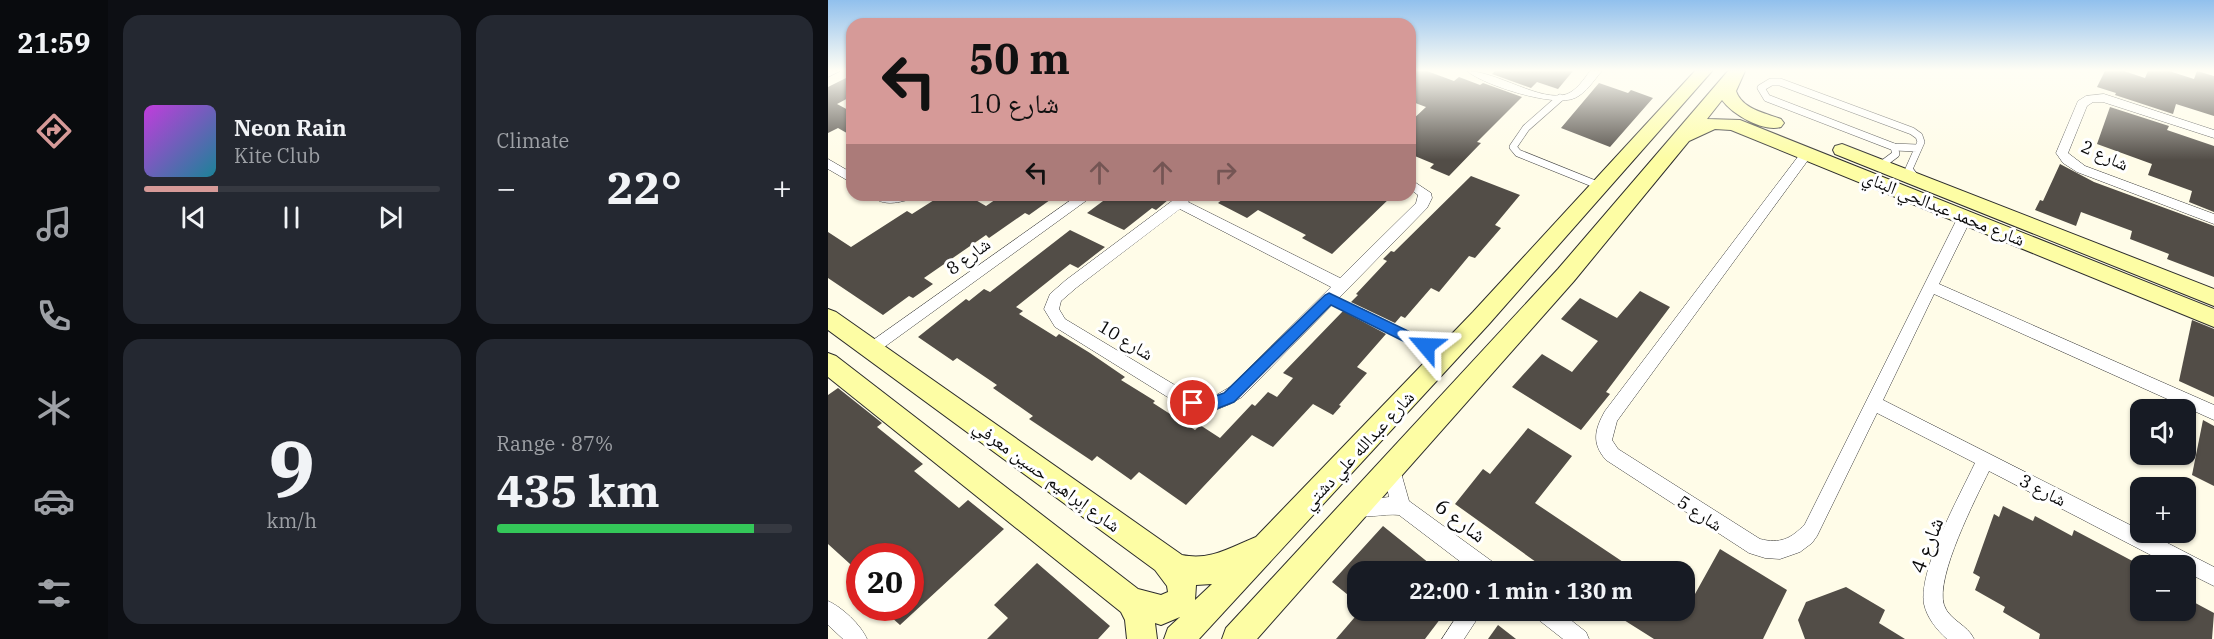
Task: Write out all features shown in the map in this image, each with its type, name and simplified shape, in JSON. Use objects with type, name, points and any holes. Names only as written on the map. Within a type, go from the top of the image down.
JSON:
[{"type":"street","name":"شارع عبدالله علي دشتي","points":[[1179,639],[1446,356],[1677,101]]},
{"type":"street","name":"شارع عبدالله علي دشتي","points":[[1237,639],[1535,308],[1712,101]]},
{"type":"street","name":"شارع محمد عبدالحي البناي","points":[[1733,101],[1742,109],[1876,164],[2214,298]]},
{"type":"street","name":"شارع 2","points":[[2086,101],[2082,104],[2062,153],[2067,160],[2080,169],[2214,219]]},
{"type":"street","name":"شارع 2","points":[[2113,101],[2214,134]]},
{"type":"street","name":"شارع محمد عبدالحي البناي","points":[[1675,145],[1693,131],[1712,123],[1729,122],[2214,318]]},
{"type":"street","points":[[1751,130],[1749,124],[1760,123],[1871,166],[1914,179]]},
{"type":"street","name":"شارع 5","points":[[1807,153],[1611,416],[1603,430],[1602,440],[1607,451],[1617,460],[1744,541],[1766,550],[1783,551],[1801,542],[1811,530],[1965,217]]},
{"type":"street","points":[[828,164],[846,175]]},
{"type":"street","name":"شارع 10","points":[[1181,201],[1062,291],[1052,304],[1052,313],[1056,319],[1188,401],[1206,405],[1223,401],[1236,392],[1424,201],[1424,193],[1416,187]]},
{"type":"street","points":[[1535,308],[1520,315],[1514,313],[1508,306],[1512,298],[1578,228],[1588,214],[1596,192]]},
{"type":"street","name":"شارع 8","points":[[871,349],[1079,201]]},
{"type":"street","name":"شارع 10","points":[[1188,201],[1342,286]]},
{"type":"street","points":[[1930,286],[2214,412]]},
{"type":"street","name":"شارع إبراهيم حسين معرفي","points":[[828,318],[1166,562],[1184,571],[1213,569],[1255,552],[1278,535]]},
{"type":"street","points":[[1356,508],[1372,505],[1403,507],[1397,494],[1392,468],[1401,447],[1420,417],[1490,335],[1492,331],[1489,323],[1481,318]]},
{"type":"street","points":[[832,373],[1131,602],[1161,610],[1180,602],[1184,595],[1182,584],[1166,562]]},
{"type":"street","name":"شارع 3","points":[[1873,403],[2214,577]]},
{"type":"street","name":"شارع 4","points":[[1964,639],[1938,615],[1934,604],[1933,587],[1985,460]]},
{"type":"street","name":"شارع 6","points":[[1403,507],[1475,561]]},
{"type":"street","points":[[1131,602],[1139,617],[1142,639]]},
{"type":"street","points":[[828,611],[857,639]]},
{"type":"street","points":[[1452,639],[1465,621]]},
{"type":"street","points":[[1556,621],[1580,639]]},
{"type":"lane","points":[[1557,101],[1531,124],[1513,143],[1513,147],[1518,153],[1596,192]]},
{"type":"lane","points":[[1774,101],[1894,147],[1917,148]]},
{"type":"lane","points":[[1831,101],[1912,131],[1919,136],[1921,142],[1909,169],[1914,179]]},
{"type":"lane","points":[[1876,164],[1896,154],[1894,147]]},
{"type":"lane","points":[[1329,298],[1446,356]]},
{"type":"building","points":[[828,101],[843,101],[837,104],[846,109],[846,133],[838,128],[828,133]]},
{"type":"building","points":[[1416,101],[1518,101],[1477,142],[1481,143],[1449,176],[1430,168],[1434,164],[1416,156],[1416,116],[1426,107],[1416,103]]},
{"type":"building","points":[[1584,101],[1651,101],[1610,147],[1561,128]]},
{"type":"building","points":[[2133,101],[2214,101],[2214,116],[2176,104],[2173,114]]},
{"type":"building","points":[[2110,107],[2169,126],[2167,130],[2214,146],[2214,212],[2189,202],[2192,191],[2148,175],[2152,164],[2097,144]]},
{"type":"building","points":[[2060,164],[2094,182],[2214,226],[2214,277],[2167,259],[2169,254],[2130,239],[2132,231],[2081,212],[2076,226],[2035,210],[2040,200],[2043,201]]},
{"type":"building","points":[[1471,176],[1520,195],[1495,225],[1501,228],[1475,258],[1469,256],[1439,292],[1431,288],[1405,318],[1401,316],[1395,323],[1351,302],[1387,261],[1383,259],[1391,251],[1394,252]]},
{"type":"building","points":[[933,201],[977,201],[986,206],[993,201],[1049,201],[1029,215],[1025,213],[989,238],[986,235],[924,278],[933,284],[913,298],[909,296],[883,315],[828,278],[828,232],[851,247],[907,211],[912,214]]},
{"type":"building","points":[[1103,201],[1167,201],[1156,210],[1152,208],[1124,230],[1087,213]]},
{"type":"building","points":[[1220,201],[1387,201],[1332,254],[1302,238],[1306,235],[1258,210],[1247,218],[1218,203]]},
{"type":"building","points":[[1070,230],[1105,247],[1078,268],[1070,264],[1016,307],[1023,311],[1019,314],[1056,337],[1059,334],[1090,353],[1125,377],[1121,380],[1195,430],[1200,425],[1220,438],[1252,404],[1255,406],[1268,392],[1277,397],[1293,378],[1283,373],[1343,311],[1386,334],[1357,367],[1367,373],[1333,415],[1313,404],[1273,447],[1252,435],[1186,505],[1139,472],[1131,480],[1097,456],[1092,461],[1029,419],[1033,416],[993,388],[997,385],[957,358],[953,361],[918,337],[966,299],[969,301],[984,289],[990,292]]},
{"type":"building","points":[[1640,291],[1670,307],[1606,392],[1610,394],[1581,430],[1512,387],[1542,354],[1572,372],[1598,341],[1561,319],[1580,298],[1617,318]]},
{"type":"building","points":[[2192,320],[2214,329],[2214,397],[2179,381]]},
{"type":"building","points":[[838,388],[882,423],[877,427],[923,464],[914,471],[959,508],[968,500],[1004,529],[924,603],[924,543],[846,543],[846,560],[828,544],[828,395]]},
{"type":"building","points":[[2203,420],[2214,426],[2214,486],[2192,475],[2194,465],[2196,465]]},
{"type":"building","points":[[1528,428],[1572,456],[1535,503],[1622,561],[1535,561],[1455,504],[1483,469],[1490,474]]},
{"type":"building","points":[[2003,506],[2033,521],[2035,516],[2072,536],[2074,530],[2130,560],[2130,621],[2196,621],[2196,603],[2214,613],[2212,639],[2039,639],[2040,634],[2003,612],[2005,607],[1975,590],[1980,577],[1973,573],[1994,514],[1999,517]]},
{"type":"building","points":[[1383,526],[1426,561],[1351,561]]},
{"type":"building","points":[[1720,549],[1787,590],[1763,639],[1654,639],[1625,621],[1695,621],[1695,594]]},
{"type":"building","points":[[1037,563],[1110,626],[1098,639],[987,639],[1008,618],[994,605]]},
{"type":"building","points":[[1347,566],[1347,594],[1332,582]]},
{"type":"building","points":[[1846,587],[1885,610],[1879,623],[1905,639],[1805,639],[1798,620],[1806,602]]},
{"type":"building","points":[[1352,621],[1439,621],[1425,639],[1336,639]]},
{"type":"building","points":[[1498,625],[1516,639],[1488,639]]},
{"type":"route","points":[[1193,403],[1211,405],[1236,392],[1329,298],[1426,346]]}]
